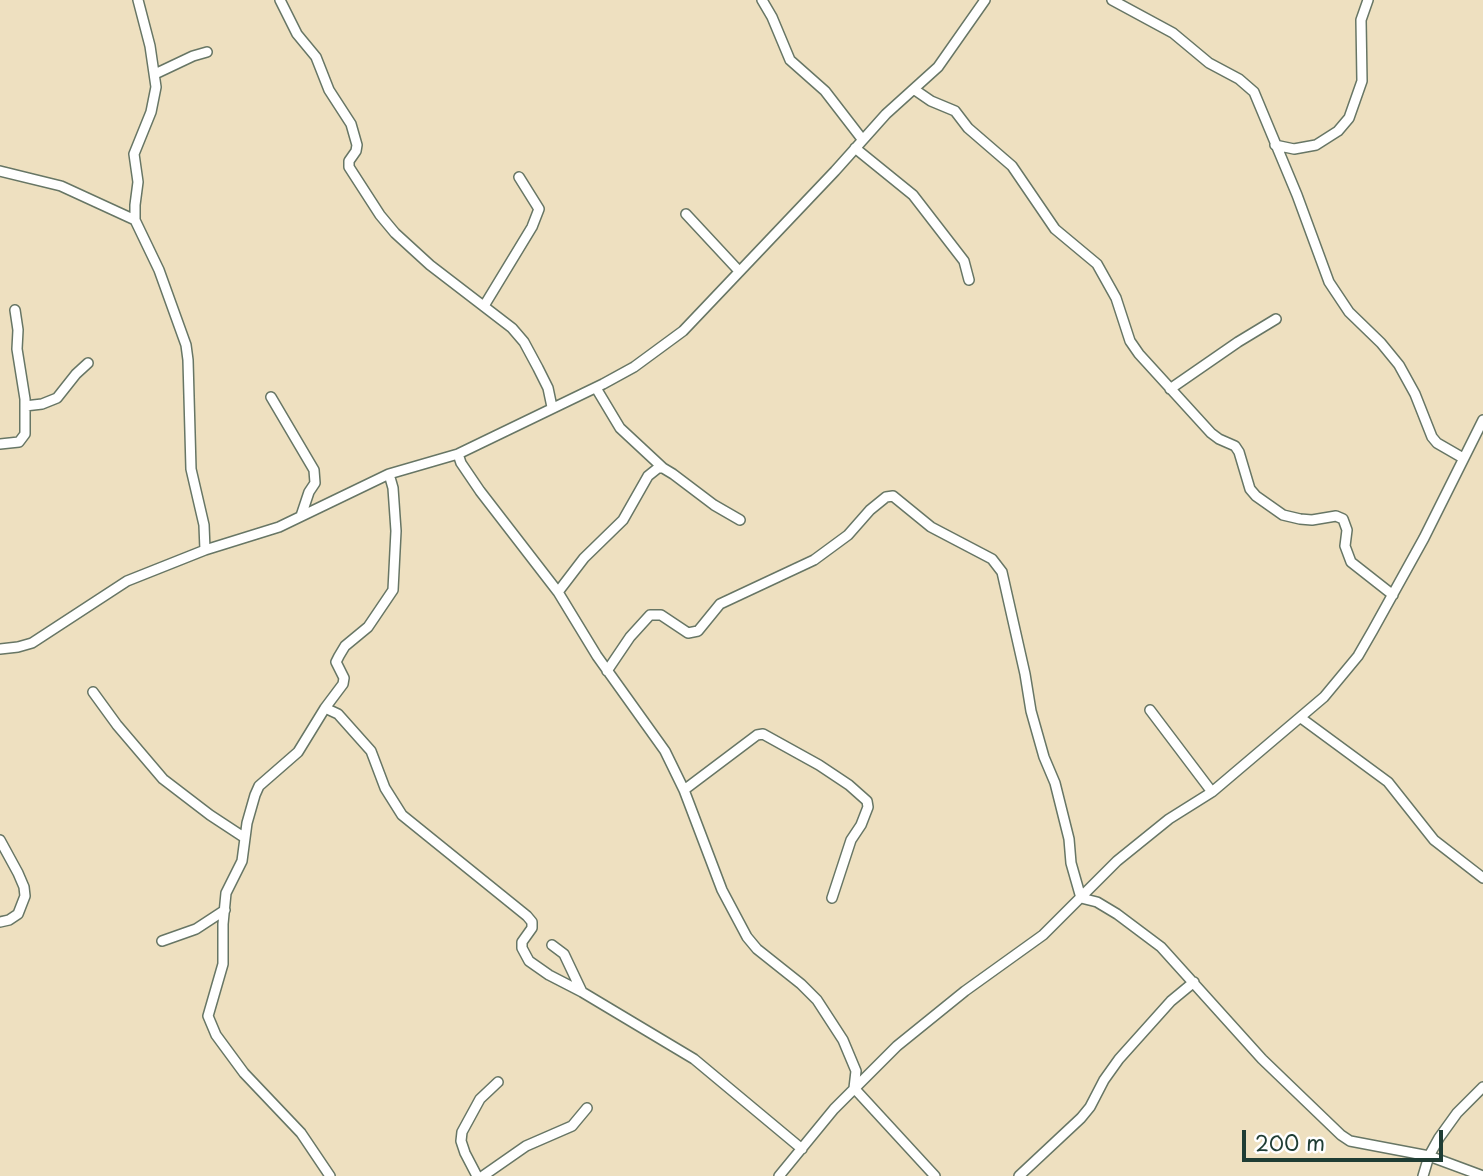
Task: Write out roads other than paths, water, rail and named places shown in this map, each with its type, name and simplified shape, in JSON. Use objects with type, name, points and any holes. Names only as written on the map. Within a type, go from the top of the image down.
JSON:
[{"type":"street","points":[[138,0],[155,74],[154,100],[134,154],[138,182],[135,220],[159,270],[186,345],[191,469],[204,525],[205,550]]},
{"type":"street","points":[[280,0],[292,26],[322,69],[328,90],[351,124],[357,145],[349,167],[380,215],[415,252],[505,321],[524,342],[548,388],[552,407]]},
{"type":"street","points":[[762,0],[790,60],[825,91],[862,139]]},
{"type":"street","points":[[0,649],[32,643],[127,582],[205,550],[244,539],[301,516],[388,474],[458,454],[634,367],[683,331],[886,114],[938,67],[985,0]]},
{"type":"street","points":[[1112,0],[1173,33],[1209,63],[1249,85],[1293,185],[1329,282],[1349,312],[1399,365],[1415,394],[1432,437],[1437,443],[1463,458]]},
{"type":"street","points":[[1275,145],[1294,149],[1316,145],[1338,131],[1349,118],[1362,80],[1361,20],[1368,0]]},
{"type":"street","points":[[155,74],[207,52]]},
{"type":"street","points":[[915,90],[931,101],[956,111],[968,128],[1012,166],[1055,229],[1097,264],[1116,298],[1130,341],[1149,368],[1211,433],[1235,446],[1250,489],[1283,515],[1312,520],[1336,516],[1343,519],[1347,530],[1345,546],[1350,562],[1393,595]]},
{"type":"street","points":[[855,148],[913,195],[964,261],[969,280]]},
{"type":"street","points":[[0,172],[61,186],[135,220]]},
{"type":"street","points":[[484,306],[539,209],[519,177]]},
{"type":"street","points":[[686,214],[739,271]]},
{"type":"street","points":[[0,444],[13,444],[23,439],[25,434],[25,406],[15,310]]},
{"type":"street","points":[[1170,389],[1276,318]]},
{"type":"street","points":[[25,406],[42,404],[57,398],[88,363]]},
{"type":"street","points":[[596,388],[620,428],[663,468],[714,505],[740,520]]},
{"type":"street","points":[[271,397],[314,470],[315,483],[301,516]]},
{"type":"street","points":[[779,1176],[854,1088],[919,1027],[1042,935],[1144,838],[1212,792],[1325,697],[1358,656],[1393,595],[1483,420]]},
{"type":"street","points":[[458,454],[461,463],[481,491],[558,592],[607,671],[665,751],[684,790],[708,856],[734,915],[747,937],[757,949],[802,984],[823,1008],[843,1040],[856,1071],[854,1088],[935,1176]]},
{"type":"street","points":[[558,592],[584,558],[623,520],[652,471],[663,468]]},
{"type":"street","points":[[330,1176],[301,1133],[244,1073],[209,1021],[209,1007],[223,964],[222,924],[226,893],[239,869],[251,807],[259,786],[298,752],[343,684],[344,677],[336,662],[339,656],[345,646],[368,627],[393,590],[396,531],[393,488],[388,474]]},
{"type":"street","points":[[607,671],[630,637],[650,615],[662,615],[688,633],[698,631],[720,604],[814,560],[848,535],[870,510],[886,497],[893,496],[937,531],[992,559],[1002,572],[1031,711],[1044,757],[1055,783],[1081,898]]},
{"type":"street","points":[[93,692],[163,779],[245,838]]},
{"type":"street","points":[[325,708],[338,714],[371,751],[385,788],[402,815],[532,922],[532,929],[525,937],[522,948],[529,961],[694,1059],[802,1149]]},
{"type":"street","points":[[1150,710],[1212,792]]},
{"type":"street","points":[[1300,718],[1388,782],[1434,840],[1483,878]]},
{"type":"street","points":[[684,790],[762,734],[849,785],[867,801],[868,807],[846,851],[832,898]]},
{"type":"street","points":[[0,840],[18,873],[25,896],[18,914],[0,922]]},
{"type":"street","points":[[1081,898],[1097,902],[1161,947],[1262,1059],[1341,1135],[1350,1141],[1429,1156],[1483,1176]]},
{"type":"street","points":[[162,941],[196,929],[225,910]]},
{"type":"street","points":[[552,945],[564,954],[582,992]]},
{"type":"street","points":[[1019,1176],[1081,1118],[1119,1059],[1171,1001],[1194,982]]},
{"type":"street","points":[[477,1176],[465,1153],[461,1141],[462,1132],[472,1110],[498,1082]]},
{"type":"street","points":[[1423,1176],[1429,1156],[1457,1113],[1483,1087]]},
{"type":"street","points":[[483,1176],[526,1146],[572,1126],[587,1108]]}]
